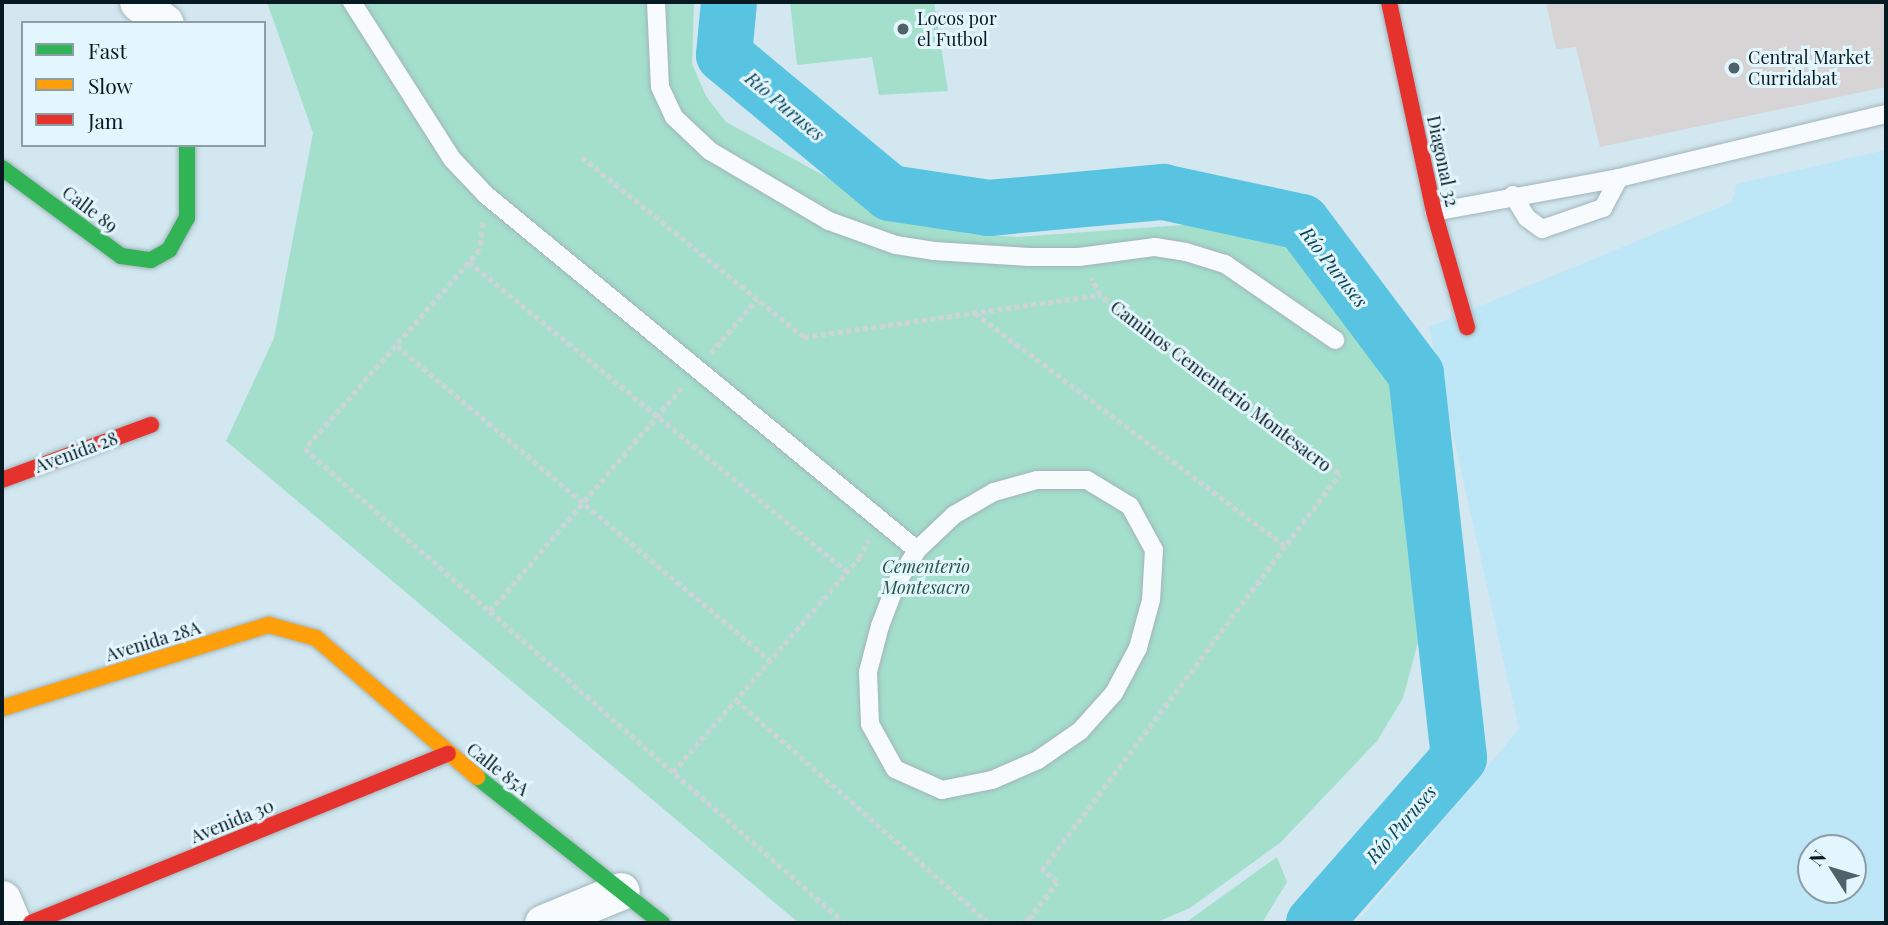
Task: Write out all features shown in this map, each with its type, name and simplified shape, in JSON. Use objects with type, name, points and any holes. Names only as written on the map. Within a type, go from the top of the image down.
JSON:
[{"type":"street","name":"Diagonal 32","points":[[1389,2],[1434,212],[1466,327]]},
{"type":"street","name":"Calle 89","points":[[2,168],[121,256],[138,260],[161,257],[187,218],[187,147]]},
{"type":"street","name":"Avenida 28","points":[[2,480],[151,425]]},
{"type":"street","name":"Avenida 28A","points":[[2,708],[269,625],[316,638]]},
{"type":"street","name":"Calle 85A","points":[[316,638],[448,754],[662,923]]},
{"type":"street","name":"Avenida 30","points":[[31,923],[448,754]]},
{"type":"street","points":[[543,923],[621,891]]},
{"type":"street","points":[[2,899],[12,923]]},
{"type":"lane","points":[[352,2],[452,159],[486,195],[917,550]]},
{"type":"lane","points":[[656,2],[660,87],[674,117],[710,151],[829,221],[896,246],[934,251],[1029,257],[1079,257],[1155,247],[1186,252],[1226,264],[1335,340]]},
{"type":"lane","points":[[1434,212],[1513,195],[1619,178],[1886,114]]},
{"type":"lane","points":[[1513,195],[1527,218],[1542,229],[1603,208],[1619,178]]},
{"type":"lane","points":[[1037,480],[1087,480],[1130,506],[1154,550],[1151,600],[1138,649],[1114,693],[1080,731],[1038,760],[992,780],[942,790],[895,769],[870,724],[868,672],[895,584],[917,550],[954,515],[994,492],[1037,480]]},
{"type":"path","name":"Caminos Cementerio Montesacro","points":[[582,157],[804,337],[1100,295],[1339,474],[1042,870],[1057,882],[1029,919],[1017,923]]},
{"type":"path","points":[[486,195],[480,250],[305,449],[845,923]]},
{"type":"path","points":[[469,262],[847,571]]},
{"type":"path","points":[[489,611],[757,299]]},
{"type":"path","points":[[974,313],[1285,546]]},
{"type":"path","points":[[397,346],[770,660]]},
{"type":"path","points":[[673,772],[847,571],[879,519]]},
{"type":"path","points":[[736,700],[989,923]]},
{"type":"shaded area","points":[[1886,150],[1886,923],[1357,923],[1519,729],[1429,327],[1732,202],[1737,184]]},
{"type":"green space","name":"Cementerio Montesacro","points":[[267,2],[694,2],[692,64],[706,96],[726,122],[887,210],[970,234],[1017,237],[1210,223],[1269,234],[1315,265],[1353,308],[1392,378],[1416,507],[1418,642],[1403,698],[1377,741],[1280,843],[1190,908],[1155,923],[799,923],[226,441],[274,338],[313,133]]},
{"type":"green space","points":[[790,2],[934,2],[948,91],[879,95],[872,57],[797,65]]},
{"type":"green space","points":[[1277,857],[1287,882],[1262,923],[1185,923]]},
{"type":"building","name":"Central Market Curridabat","points":[[1546,2],[1886,2],[1886,87],[1600,147],[1576,47],[1556,49]]},
{"type":"waterway","name":"Río Puruses","points":[[729,2],[724,55],[890,193],[989,208],[1163,192],[1302,222],[1416,374],[1459,758],[1314,923]]},
{"type":"traffic: fast","points":[[2,168],[121,256],[151,260],[169,250],[187,218],[187,147]]},
{"type":"traffic: fast","points":[[477,777],[662,923]]},
{"type":"traffic: slow","points":[[2,708],[269,625],[316,638],[477,777]]},
{"type":"traffic: jam","points":[[1389,2],[1434,212],[1467,327]]},
{"type":"traffic: jam","points":[[2,480],[151,425]]},
{"type":"traffic: jam","points":[[31,923],[448,754]]},
{"type":"place","name":"Locos por el Futbol","points":[[903,29]]},
{"type":"place","name":"Central Market Curridabat","points":[[1734,68]]}]
